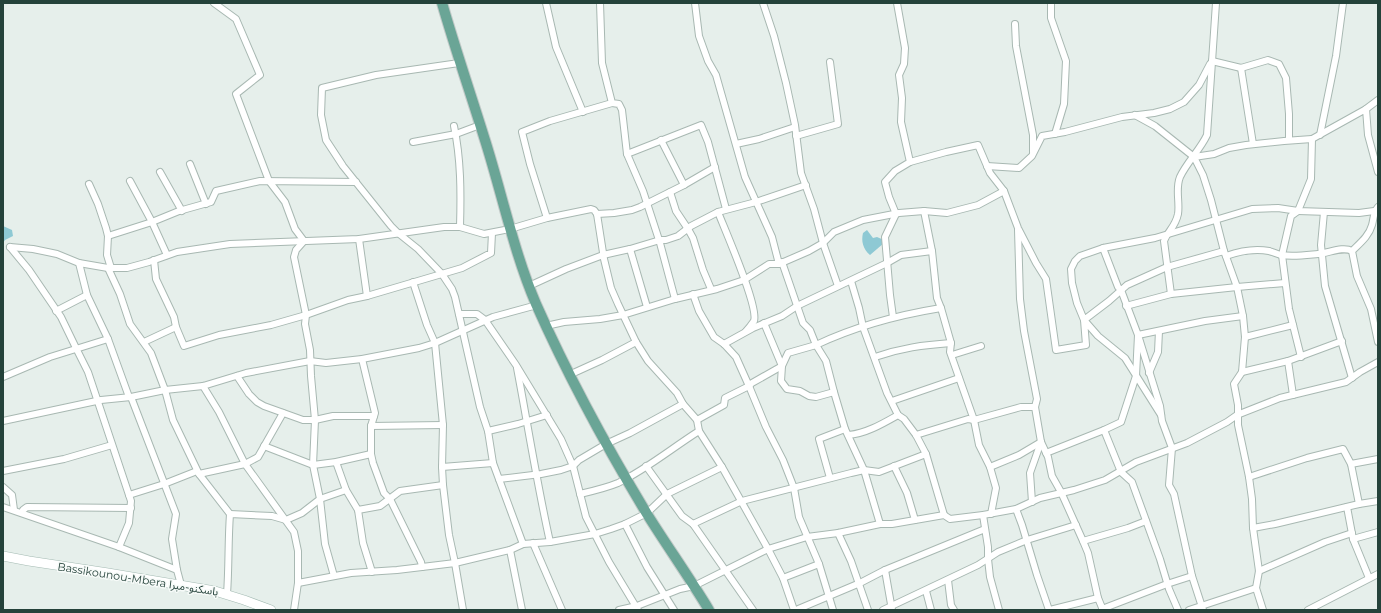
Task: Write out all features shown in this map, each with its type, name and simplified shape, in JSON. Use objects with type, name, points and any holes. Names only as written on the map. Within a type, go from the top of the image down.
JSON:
[{"type":"main road","points":[[442,3],[528,286],[569,375],[606,444],[647,513],[709,610]]},
{"type":"street","points":[[214,3],[236,19],[260,75],[236,94],[268,181],[285,202],[295,229],[304,241]]},
{"type":"street","points":[[546,3],[556,47],[583,112]]},
{"type":"street","points":[[600,3],[602,63],[612,103]]},
{"type":"street","points":[[695,3],[698,36],[708,61],[716,75],[745,177],[772,237],[803,323],[810,330],[816,345],[826,361],[845,429],[864,470],[880,524]]},
{"type":"street","points":[[763,3],[785,76],[795,127],[801,173],[838,286]]},
{"type":"street","points":[[897,3],[905,48],[904,64],[899,75],[902,98],[901,122],[910,162]]},
{"type":"street","points":[[1051,3],[1051,18],[1066,61],[1064,104],[1055,134]]},
{"type":"street","points":[[1170,294],[1164,241],[1176,222],[1180,178],[1201,147],[1207,135],[1216,3]]},
{"type":"street","points":[[1320,135],[1336,56],[1343,3]]},
{"type":"street","points":[[1015,24],[1016,46],[1034,135],[1032,156]]},
{"type":"street","points":[[1212,61],[1240,68],[1268,60],[1279,64],[1286,78],[1289,114],[1289,140]]},
{"type":"street","points":[[987,166],[1019,168],[1032,156],[1042,136],[1122,117],[1168,110],[1184,102],[1200,85],[1212,61]]},
{"type":"street","points":[[796,136],[838,124],[830,62]]},
{"type":"street","points":[[459,63],[376,75],[322,88],[321,115],[326,140],[343,166],[398,233],[418,249],[442,274],[452,288],[480,407],[488,431],[494,463],[523,544]]},
{"type":"street","points":[[1240,68],[1253,144]]},
{"type":"street","points":[[1194,157],[1214,154],[1229,148],[1253,144],[1312,139],[1366,109],[1378,100]]},
{"type":"street","points":[[547,218],[530,164],[522,132],[550,121],[612,103],[619,104],[622,110],[627,154],[647,202],[660,240],[675,299]]},
{"type":"street","points":[[1366,109],[1368,135],[1378,172]]},
{"type":"street","points":[[1135,115],[1155,126],[1194,157],[1203,175],[1211,200],[1215,219],[1244,316],[1242,372],[1234,384],[1238,405],[1237,415],[1249,477],[1258,570],[1256,588],[1263,610]]},
{"type":"street","points":[[413,142],[456,134],[480,125]]},
{"type":"street","points":[[627,154],[701,125],[716,167],[726,209]]},
{"type":"street","points":[[454,126],[459,151],[460,227]]},
{"type":"street","points":[[736,144],[759,139],[795,127]]},
{"type":"street","points":[[1301,357],[1285,283],[1282,255],[1291,216],[1298,211],[1311,178],[1312,139]]},
{"type":"street","points":[[661,140],[684,185]]},
{"type":"street","points":[[893,317],[887,263],[886,237],[896,214],[885,182],[895,171],[910,162],[978,145],[990,173],[1004,191],[1018,228],[1046,279],[1056,350],[1086,344],[1084,320]]},
{"type":"street","points":[[190,164],[206,204]]},
{"type":"street","points":[[597,214],[632,210],[684,185],[716,167]]},
{"type":"street","points":[[160,172],[182,211]]},
{"type":"street","points":[[130,181],[152,222],[167,255]]},
{"type":"street","points":[[108,236],[211,202],[216,191],[260,181],[356,182]]},
{"type":"street","points":[[89,184],[98,204],[108,236],[107,255],[110,268],[130,324],[151,353],[165,390],[173,420],[198,472],[230,514],[227,594]]},
{"type":"street","points":[[528,286],[603,255],[678,236],[691,226],[726,209],[756,202],[806,185]]},
{"type":"street","points":[[546,326],[564,322],[600,319],[623,315],[744,280],[769,264],[781,263],[809,251],[823,243],[834,232],[863,220],[924,211],[947,213],[978,205],[1004,191]]},
{"type":"street","points":[[670,192],[676,211],[693,238],[703,270],[712,289]]},
{"type":"street","points":[[1084,320],[1109,301],[1126,285],[1167,267],[1225,254],[1253,250],[1268,251],[1282,255],[1322,254],[1347,249],[1352,250],[1365,239],[1372,227],[1376,209],[1359,213],[1298,211],[1278,208],[1252,209],[1155,238],[1103,248],[1080,256],[1075,261],[1071,269],[1076,303],[1084,320],[1098,336],[1125,358],[1161,415]]},
{"type":"street","points":[[119,547],[126,531],[131,508],[129,495],[88,372],[56,311],[29,270],[10,248],[33,249],[57,254],[79,263],[110,268],[127,268],[178,252],[230,244],[359,239],[444,227],[460,227],[484,234],[492,233],[547,218],[591,209],[597,214],[603,255],[611,288],[636,342],[648,361],[677,392],[683,404],[697,420],[699,431],[742,501],[783,578],[795,610],[985,529]]},
{"type":"street","points":[[924,211],[932,251],[937,298],[941,308],[952,355],[974,420],[979,445],[990,467],[996,488],[991,514]]},
{"type":"street","points":[[718,212],[753,306],[754,320],[746,332]]},
{"type":"street","points":[[1324,212],[1321,245],[1325,286],[1352,378]]},
{"type":"street","points":[[1018,228],[1020,299],[1024,331],[1037,399],[1035,407],[1041,442],[1046,453],[1052,476],[1084,541],[1098,598],[1103,610],[1167,584],[1192,576]]},
{"type":"street","points":[[154,260],[156,279],[174,317],[176,327],[184,346],[219,335],[271,325],[306,315],[348,300],[367,296],[462,268],[491,253],[492,233]]},
{"type":"street","points":[[359,239],[367,296]]},
{"type":"street","points":[[304,241],[296,250],[294,257],[306,315],[305,324],[310,350],[315,420],[313,465],[320,499],[325,544],[334,576]]},
{"type":"street","points":[[1103,248],[1138,335],[1160,406],[1167,438],[1172,448],[1169,485],[1174,494],[1192,576],[1202,608]]},
{"type":"street","points":[[630,249],[647,307]]},
{"type":"street","points":[[1352,250],[1357,276],[1371,309],[1378,342]]},
{"type":"street","points":[[724,344],[901,255],[932,251]]},
{"type":"street","points":[[79,263],[87,295],[108,339],[176,514],[172,539],[181,585]]},
{"type":"street","points":[[851,281],[863,327],[887,393],[898,415],[904,419],[916,435],[926,454],[944,515],[950,519],[1016,509],[1061,492],[1074,490],[1105,480],[1136,462],[1187,443],[1227,422],[1237,415],[1280,398],[1346,382],[1378,362]]},
{"type":"street","points":[[413,282],[427,326],[435,343],[443,425],[443,485],[449,535],[463,610]]},
{"type":"street","points":[[1126,306],[1170,294],[1285,283]]},
{"type":"street","points":[[693,294],[699,311],[714,337],[724,344],[736,357],[750,386],[766,427],[783,460],[794,488],[799,517],[819,564],[833,610]]},
{"type":"street","points":[[56,311],[87,295]]},
{"type":"street","points":[[3,421],[97,401],[130,397],[165,390],[203,386],[246,373],[310,361],[326,363],[362,359],[419,348],[435,343],[485,320],[537,305]]},
{"type":"street","points":[[1371,309],[1378,306]]},
{"type":"street","points":[[834,392],[816,397],[809,396],[800,391],[787,389],[781,381],[782,366],[788,354],[816,345],[847,331],[863,327],[883,319],[912,312],[941,308]]},
{"type":"street","points":[[459,314],[477,314],[485,320],[516,364],[547,415],[561,439],[573,466],[586,517],[609,562],[637,608]]},
{"type":"street","points":[[1138,335],[1205,321],[1244,316]]},
{"type":"street","points":[[764,323],[782,366]]},
{"type":"street","points":[[1244,337],[1293,325]]},
{"type":"street","points":[[144,342],[176,327]]},
{"type":"street","points":[[1149,373],[1158,352],[1159,331]]},
{"type":"street","points":[[1046,453],[1121,422],[1136,376],[1138,335]]},
{"type":"street","points":[[3,377],[50,357],[108,339]]},
{"type":"street","points":[[1242,372],[1301,357],[1342,341]]},
{"type":"street","points":[[569,375],[636,342]]},
{"type":"street","points":[[875,357],[917,345],[950,343]]},
{"type":"street","points":[[952,355],[981,346]]},
{"type":"street","points":[[362,359],[375,413],[371,426],[371,454],[373,463],[384,493],[390,499],[421,562],[422,567]]},
{"type":"street","points":[[1288,361],[1292,395]]},
{"type":"street","points":[[516,364],[550,542]]},
{"type":"street","points":[[697,420],[724,405],[725,398],[750,386],[752,383],[782,366]]},
{"type":"street","points":[[237,376],[249,394],[257,402],[303,420],[315,420],[333,416],[374,416]]},
{"type":"street","points":[[892,401],[959,378]]},
{"type":"street","points":[[203,386],[219,412],[245,464],[294,532],[298,583],[294,610]]},
{"type":"street","points":[[499,479],[561,470],[573,466],[578,460],[606,444],[630,433],[683,404]]},
{"type":"street","points":[[916,435],[968,419],[974,420],[1021,407],[1035,407]]},
{"type":"street","points":[[129,495],[198,472],[245,464],[258,457],[283,413]]},
{"type":"street","points":[[488,431],[527,422],[547,415]]},
{"type":"street","points":[[849,435],[860,434],[879,426],[898,415]]},
{"type":"street","points":[[371,426],[443,425]]},
{"type":"street","points":[[830,478],[819,439],[845,429]]},
{"type":"street","points":[[1104,430],[1121,472],[1132,482],[1167,584],[1178,610]]},
{"type":"street","points":[[580,494],[603,489],[626,478],[699,431]]},
{"type":"street","points":[[990,467],[1018,455],[1041,442]]},
{"type":"street","points":[[1032,502],[1030,473],[1041,442]]},
{"type":"street","points":[[3,471],[64,459],[112,445]]},
{"type":"street","points":[[264,446],[313,465],[336,462],[371,454]]},
{"type":"street","points":[[1249,477],[1307,458],[1343,449],[1351,464],[1359,504]]},
{"type":"street","points":[[693,524],[742,501],[864,470],[879,472],[926,454]]},
{"type":"street","points":[[1351,464],[1378,460]]},
{"type":"street","points":[[336,462],[346,490],[358,510],[363,542],[372,572]]},
{"type":"street","points":[[442,467],[494,463]]},
{"type":"street","points":[[646,466],[682,516],[693,524],[753,610]]},
{"type":"street","points":[[894,466],[907,493],[915,520]]},
{"type":"street","points":[[298,583],[351,573],[455,563],[510,550],[523,544],[550,542],[595,534],[625,524],[647,513],[667,494],[722,467]]},
{"type":"street","points":[[358,510],[380,506],[400,491],[443,485]]},
{"type":"street","points":[[3,487],[12,495],[14,510]]},
{"type":"street","points":[[230,514],[272,516],[286,520],[302,513],[320,499],[346,490]]},
{"type":"street","points":[[1253,528],[1359,504],[1378,502]]},
{"type":"street","points":[[3,507],[119,547],[177,570]]},
{"type":"street","points":[[22,513],[24,509],[28,507],[131,508]]},
{"type":"street","points":[[1347,507],[1353,536],[1369,578]]},
{"type":"street","points":[[1016,509],[1049,610],[1074,607],[1098,598]]},
{"type":"street","points":[[619,610],[637,608],[664,595],[694,586],[768,549],[807,537],[838,533],[880,524],[892,524],[944,515]]},
{"type":"street","points":[[983,515],[988,547],[990,577],[998,610]]},
{"type":"street","points":[[1084,541],[1146,521]]},
{"type":"street","points":[[625,524],[647,567],[674,610]]},
{"type":"street","points":[[883,610],[892,609],[988,559],[998,552],[1027,540],[1076,525]]},
{"type":"street","points":[[1258,570],[1325,542],[1378,532]]},
{"type":"street","points":[[838,533],[860,583],[868,610]]},
{"type":"street","points":[[533,543],[562,610]]},
{"type":"street","points":[[510,550],[522,610]]},
{"type":"street","name":"Bassikounou-Mbera باسكنو-مبرا","points":[[3,556],[227,594],[271,610]]},
{"type":"street","points":[[783,578],[819,564]]},
{"type":"street","points":[[886,570],[892,609]]},
{"type":"street","points":[[1308,610],[1378,574]]},
{"type":"street","points":[[948,580],[951,605],[954,610]]},
{"type":"street","points":[[1189,610],[1202,608],[1256,588]]},
{"type":"street","points":[[926,591],[931,610]]},
{"type":"water","points":[[3,226],[12,230],[13,236],[5,240],[3,243]]},
{"type":"water","points":[[867,230],[873,238],[877,237],[884,240],[884,243],[870,255],[864,248],[862,242],[863,233]]}]
